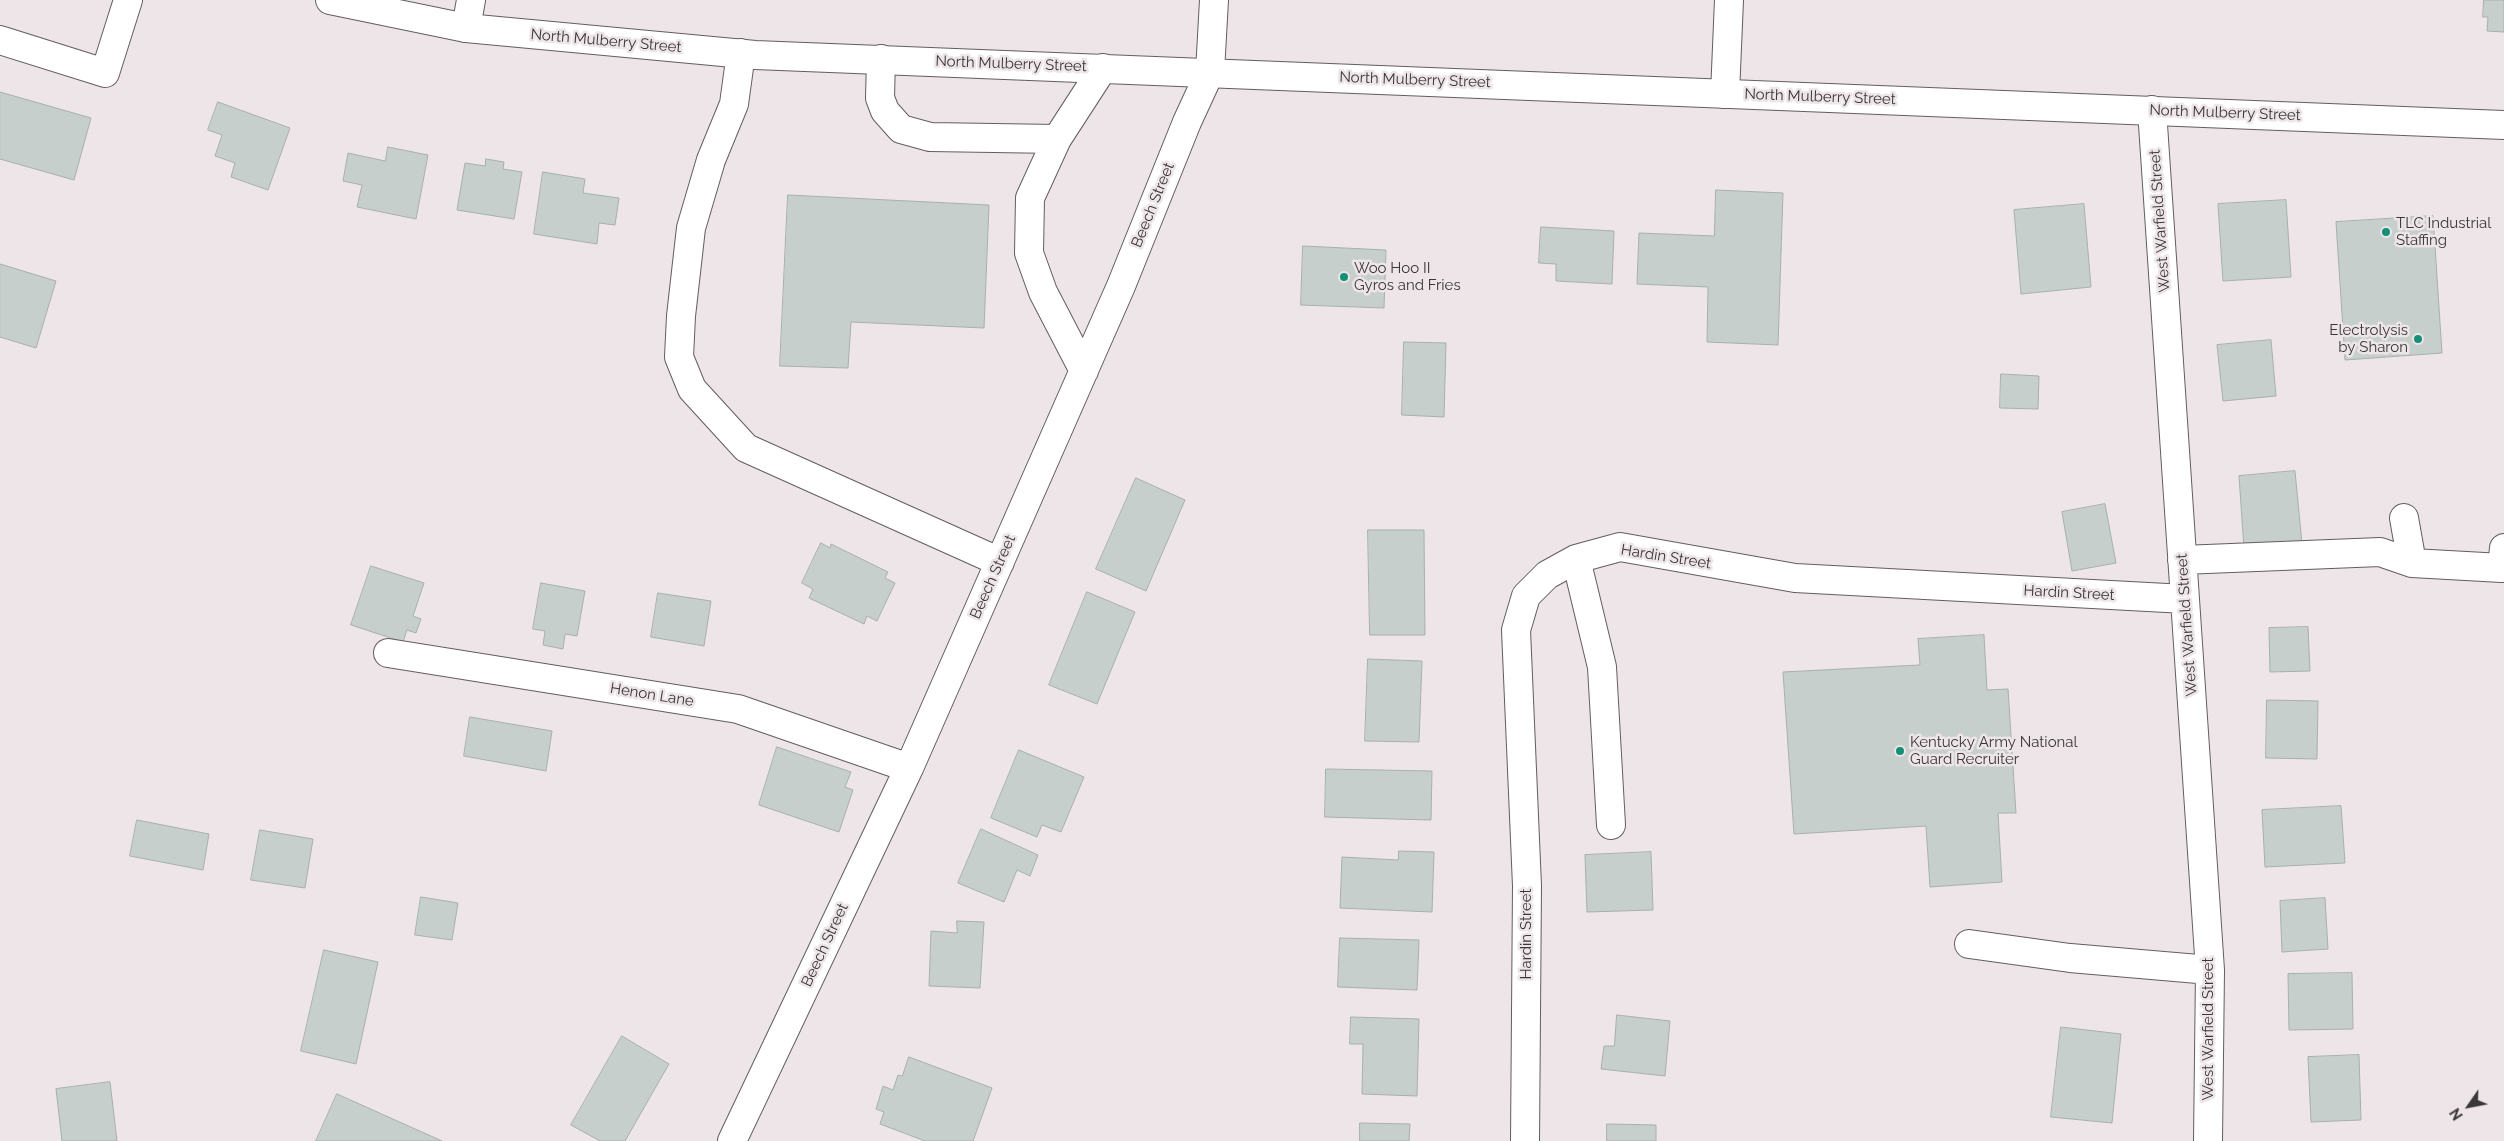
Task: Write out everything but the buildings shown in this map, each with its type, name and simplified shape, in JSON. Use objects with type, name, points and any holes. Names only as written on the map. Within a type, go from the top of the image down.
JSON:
[{"type":"street","points":[[0,40],[105,74],[128,0]]},
{"type":"street","name":"North Mulberry Street","points":[[330,0],[466,28],[741,53],[2504,125]]},
{"type":"street","points":[[466,28],[471,0]]},
{"type":"street","name":"Beech Street","points":[[732,1141],[909,768],[1121,286],[1187,122],[1210,72],[1214,0]]},
{"type":"street","points":[[1725,94],[1729,0]]},
{"type":"street","points":[[741,53],[734,104],[711,160],[691,228],[681,316],[679,358],[692,390],[746,448],[1000,562]]},
{"type":"street","points":[[881,59],[880,98],[885,111],[901,129],[930,137],[1057,139]]},
{"type":"street","points":[[1084,371],[1044,292],[1029,253],[1030,198],[1057,139],[1103,68]]},
{"type":"street","name":"West Warfield Street","points":[[2152,110],[2210,970],[2208,1141]]},
{"type":"street","points":[[2404,518],[2412,563]]},
{"type":"street","name":"Hardin Street","points":[[1524,1141],[1527,886],[1516,630],[1526,596],[1547,575],[1576,560],[1620,547],[1795,578],[2185,599]]},
{"type":"street","points":[[2182,560],[2380,552],[2412,563],[2502,568],[2504,548]]},
{"type":"street","points":[[1576,560],[1602,667],[1611,825]]},
{"type":"street","name":"Henon Lane","points":[[388,653],[738,709],[909,768]]},
{"type":"street","points":[[1969,944],[2070,958],[2210,970]]},
{"type":"place","name":"TLC Industrial Staffing","points":[[2386,232]]},
{"type":"place","name":"Woo Hoo II Gyros and Fries","points":[[1344,277]]},
{"type":"place","name":"Electrolysis by Sharon","points":[[2418,339]]},
{"type":"place","name":"Kentucky Army National Guard Recruiter","points":[[1900,751]]}]
